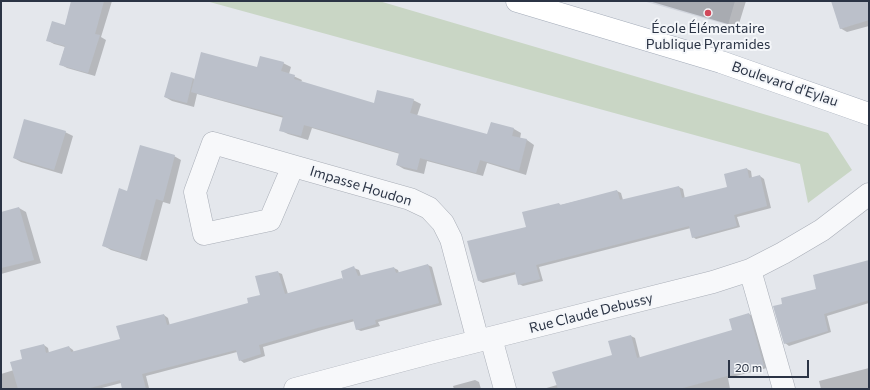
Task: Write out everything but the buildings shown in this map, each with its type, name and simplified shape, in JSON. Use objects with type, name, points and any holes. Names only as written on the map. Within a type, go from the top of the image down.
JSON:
[{"type":"main road","name":"Boulevard d'Eylau","points":[[517,1],[722,62],[869,114]]},
{"type":"street","name":"Impasse Houdon","points":[[293,166],[270,220],[204,234],[195,192],[213,143],[410,199],[429,208],[443,223],[451,239],[484,339],[505,389]]},
{"type":"street","name":"Rue Claude Debussy","points":[[295,389],[484,339],[713,282],[750,270],[822,230],[869,194]]},
{"type":"street","points":[[750,270],[784,389]]},
{"type":"shaded area","name":"École Élémentaire Publique Pyramides","points":[[643,1],[735,1],[728,25]]},
{"type":"green space","points":[[206,1],[379,1],[828,133],[852,170],[808,203],[800,164]]},
{"type":"place","name":"École Élémentaire Publique Pyramides","points":[[708,13]]}]
